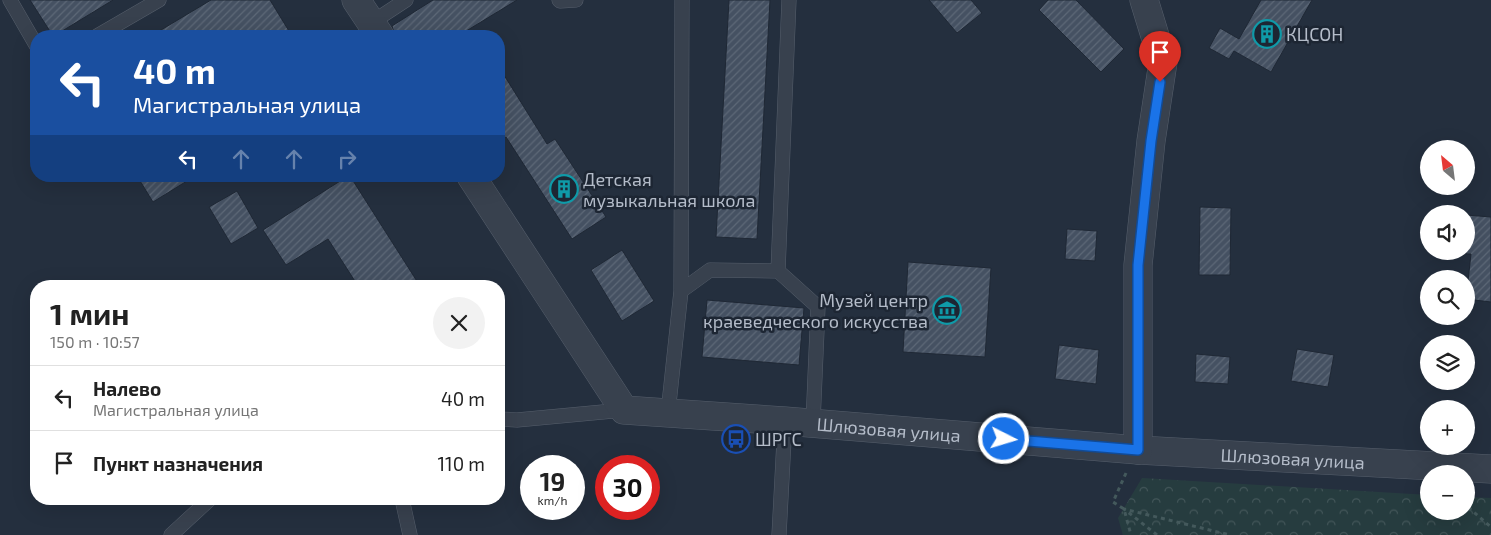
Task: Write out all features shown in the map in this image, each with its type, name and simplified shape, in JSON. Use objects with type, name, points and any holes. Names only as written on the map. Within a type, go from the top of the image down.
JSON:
[{"type":"street","points":[[356,0],[375,30]]},
{"type":"street","points":[[1138,450],[1138,265],[1151,141],[1163,62],[1144,0]]},
{"type":"street","points":[[475,182],[624,410]]},
{"type":"street","name":"Шлюзовая улица","points":[[624,410],[813,423],[1138,450],[1491,469]]},
{"type":"lane","points":[[10,0],[30,35]]},
{"type":"lane","points":[[106,30],[158,0]]},
{"type":"lane","points":[[375,30],[406,0]]},
{"type":"lane","points":[[559,0],[576,0]]},
{"type":"lane","points":[[668,413],[681,291],[682,0]]},
{"type":"lane","points":[[778,271],[789,0]]},
{"type":"lane","points":[[681,291],[710,270],[778,271],[818,307],[813,423]]},
{"type":"lane","points":[[505,419],[517,420],[624,410]]},
{"type":"lane","points":[[505,427],[517,420]]},
{"type":"lane","points":[[779,535],[785,421]]},
{"type":"lane","points":[[171,535],[204,505]]},
{"type":"lane","points":[[403,505],[410,535]]},
{"type":"path","points":[[1138,450],[1113,502],[1157,535]]},
{"type":"path","points":[[1124,509],[1131,535]]},
{"type":"path","points":[[1124,509],[1230,535]]},
{"type":"path","points":[[1475,514],[1491,528]]},
{"type":"green space","points":[[1142,478],[1420,494],[1420,520],[1475,520],[1475,497],[1491,498],[1491,535],[1123,535],[1118,518]]},
{"type":"building","points":[[30,0],[113,0],[64,30],[49,30]]},
{"type":"building","points":[[211,0],[270,0],[288,30],[161,30]]},
{"type":"building","points":[[433,0],[517,0],[468,30],[393,30],[392,26]]},
{"type":"building","points":[[729,0],[770,0],[757,239],[716,237]]},
{"type":"building","points":[[929,0],[971,0],[982,13],[957,33]]},
{"type":"building","points":[[1048,0],[1076,0],[1124,49],[1101,72],[1039,10]]},
{"type":"building","name":"КЦСОН","points":[[1261,0],[1312,0],[1271,72],[1234,51],[1229,59],[1209,48],[1220,28],[1239,39]]},
{"type":"building","name":"Детская музыкальная школа","points":[[505,77],[547,144],[555,139],[606,217],[572,239],[506,137]]},
{"type":"building","points":[[141,182],[185,182],[153,202]]},
{"type":"building","points":[[339,182],[354,182],[416,280],[354,280],[328,239],[286,265],[263,230]]},
{"type":"building","points":[[237,191],[258,228],[231,244],[209,207]]},
{"type":"building","points":[[1200,207],[1231,208],[1230,275],[1199,275]]},
{"type":"building","points":[[1475,216],[1491,217],[1491,302],[1475,300],[1475,270],[1469,270],[1470,260],[1475,260]]},
{"type":"building","points":[[1067,229],[1097,231],[1095,261],[1065,259]]},
{"type":"building","points":[[622,250],[654,301],[622,321],[591,270]]},
{"type":"building","name":"Музей центр краеведческого искусства","points":[[908,262],[991,268],[985,357],[903,352]]},
{"type":"building","points":[[707,300],[804,308],[799,365],[702,357]]},
{"type":"building","points":[[1059,345],[1099,350],[1096,384],[1055,379]]},
{"type":"building","points":[[1297,349],[1334,355],[1328,387],[1291,381]]},
{"type":"building","points":[[1196,354],[1230,357],[1228,384],[1195,382]]},
{"type":"place","name":"КЦСОН","points":[[1267,34]]},
{"type":"place","name":"Детская музыкальная школа","points":[[564,189]]},
{"type":"place","name":"Музей центр краеведческого искусства","points":[[947,310]]},
{"type":"place","name":"ШРГС","points":[[736,439]]},
{"type":"route","points":[[1004,439],[1138,450],[1138,265],[1151,141],[1160,82]]}]
